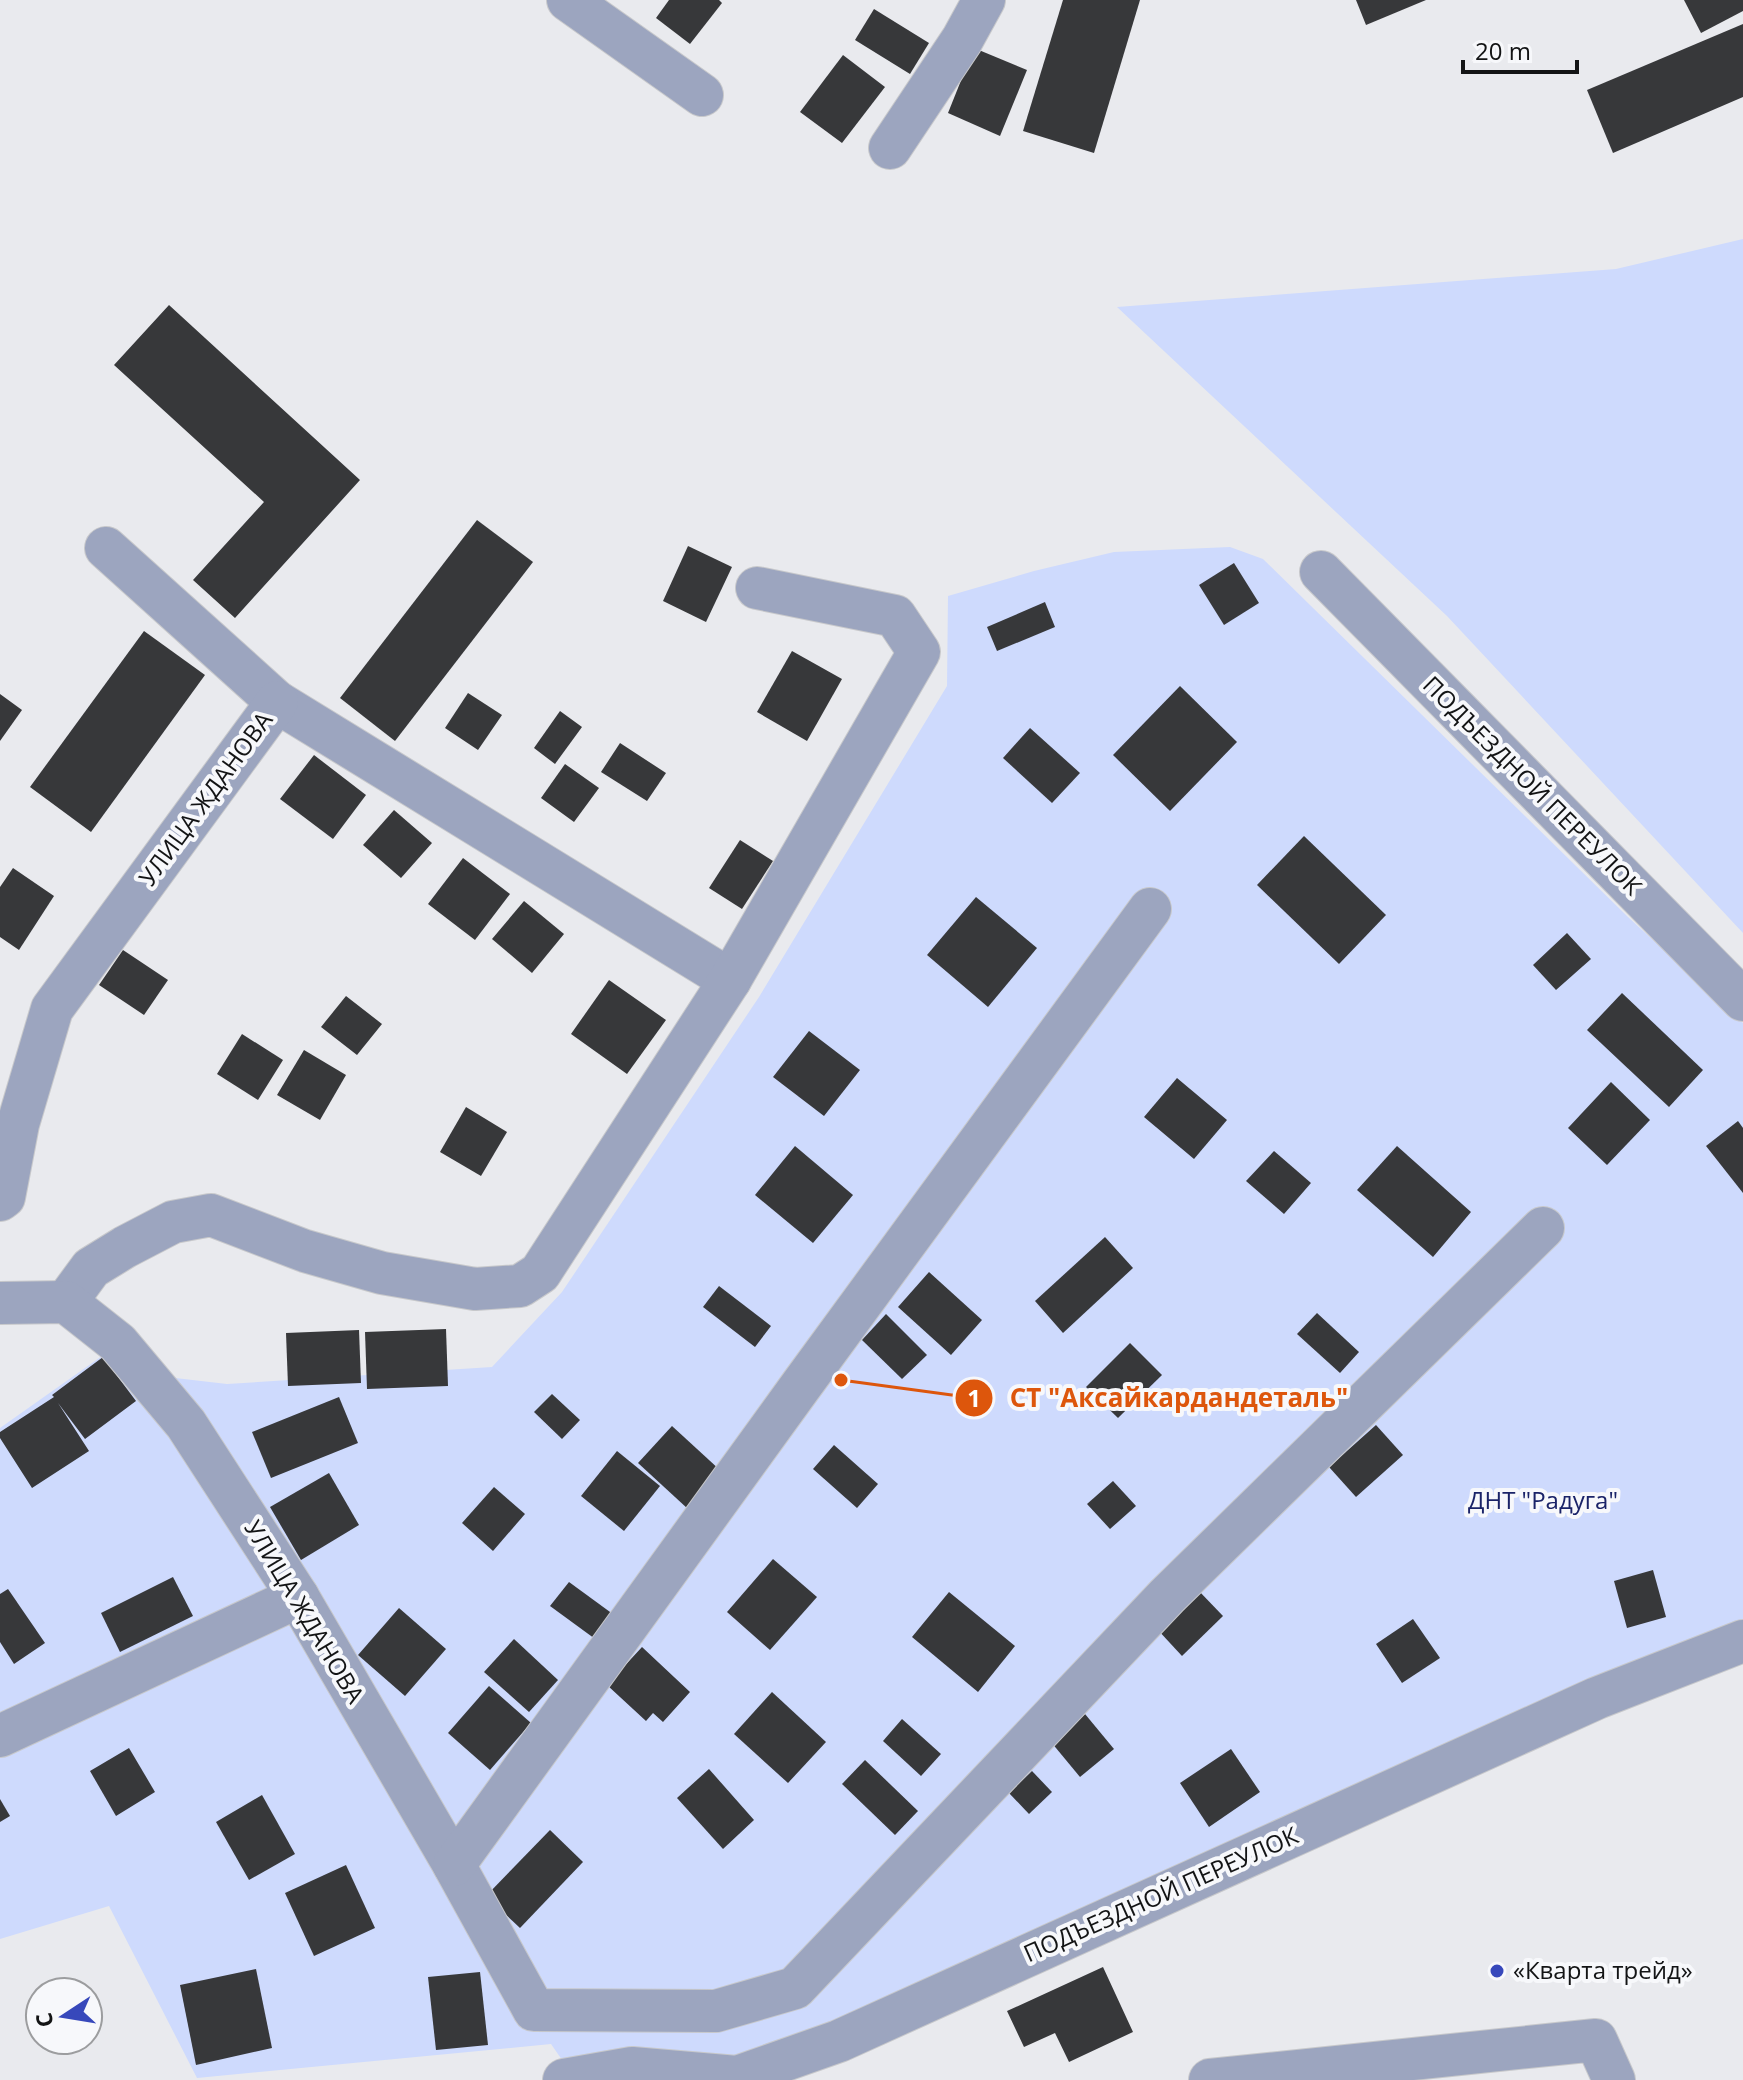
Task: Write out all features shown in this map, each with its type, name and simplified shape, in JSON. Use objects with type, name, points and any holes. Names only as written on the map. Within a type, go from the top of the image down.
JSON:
[{"type":"street","points":[[568,0],[702,95]]},
{"type":"street","points":[[890,148],[962,40],[984,0]]},
{"type":"street","points":[[106,548],[277,702]]},
{"type":"street","name":"ПОДЪЕЗДНОЙ ПЕРЕУЛОК","points":[[1321,572],[1743,1000]]},
{"type":"street","points":[[0,1303],[66,1302],[91,1268],[125,1247],[173,1222],[211,1215],[305,1251],[382,1273],[475,1289],[520,1286],[540,1273],[730,980],[919,652],[895,616],[757,588]]},
{"type":"street","name":"УЛИЦА ЖДАНОВА","points":[[0,1200],[4,1197],[18,1124],[52,1009],[277,702],[730,980]]},
{"type":"street","points":[[454,1865],[1150,909]]},
{"type":"street","name":"УЛИЦА ЖДАНОВА","points":[[66,1302],[118,1343],[186,1424],[298,1597],[454,1865],[534,2010],[716,2011],[795,1988],[1167,1596],[1543,1228]]},
{"type":"street","points":[[0,1736],[298,1597]]},
{"type":"street","name":"ПОДЪЕЗДНОЙ ПЕРЕУЛОК","points":[[564,2080],[632,2068],[737,2077],[839,2041],[1597,1698],[1743,1641]]},
{"type":"street","points":[[1210,2080],[1596,2040],[1614,2080]]},
{"type":"green space","points":[[1743,239],[1743,933],[1447,616],[1117,307],[1616,269]]},
{"type":"green space","name":"ДНТ \"Радуга\"","points":[[1230,547],[1263,559],[1628,917],[1743,1023],[1743,1639],[759,2056],[576,2080],[551,2044],[197,2078],[109,1906],[0,1939],[0,1428],[126,1339],[158,1376],[227,1384],[492,1367],[562,1292],[759,997],[947,686],[948,596],[1114,552]]},
{"type":"building","points":[[669,0],[719,0],[722,3],[690,44],[656,18]]},
{"type":"building","points":[[1063,0],[1140,0],[1094,153],[1023,131]]},
{"type":"building","points":[[1356,0],[1426,0],[1366,25]]},
{"type":"building","points":[[1684,0],[1743,0],[1743,11],[1701,33]]},
{"type":"building","points":[[874,9],[929,43],[910,74],[855,40]]},
{"type":"building","points":[[1743,24],[1743,97],[1613,153],[1587,90]]},
{"type":"building","points":[[974,48],[1027,70],[1000,136],[948,113]]},
{"type":"building","points":[[843,55],[885,87],[842,143],[800,112]]},
{"type":"building","points":[[169,305],[360,480],[235,618],[193,580],[264,502],[114,365]]},
{"type":"building","points":[[477,520],[533,562],[395,741],[340,698]]},
{"type":"building","points":[[688,546],[732,567],[706,622],[663,601]]},
{"type":"building","points":[[1234,563],[1259,603],[1224,625],[1199,585]]},
{"type":"building","points":[[1045,602],[1055,627],[997,651],[987,627]]},
{"type":"building","points":[[144,631],[205,675],[91,832],[30,787]]},
{"type":"building","points":[[792,651],[842,679],[807,741],[757,712]]},
{"type":"building","points":[[1180,686],[1237,742],[1170,811],[1113,755]]},
{"type":"building","points":[[468,693],[502,715],[478,750],[445,728]]},
{"type":"building","points":[[0,694],[22,710],[0,741]]},
{"type":"building","points":[[560,711],[582,727],[555,764],[534,748]]},
{"type":"building","points":[[1030,728],[1080,773],[1052,803],[1003,758]]},
{"type":"building","points":[[620,743],[666,773],[647,801],[601,772]]},
{"type":"building","points":[[314,755],[366,795],[333,839],[280,799]]},
{"type":"building","points":[[565,764],[599,788],[574,822],[541,798]]},
{"type":"building","points":[[394,810],[432,843],[401,878],[363,845]]},
{"type":"building","points":[[1304,836],[1386,915],[1339,964],[1257,885]]},
{"type":"building","points":[[740,840],[773,861],[742,909],[709,888]]},
{"type":"building","points":[[463,858],[510,894],[475,940],[428,904]]},
{"type":"building","points":[[13,868],[54,896],[19,950],[0,937],[0,887]]},
{"type":"building","points":[[976,897],[1037,948],[988,1007],[927,955]]},
{"type":"building","points":[[524,901],[564,934],[532,973],[492,939]]},
{"type":"building","points":[[1567,933],[1591,959],[1556,990],[1533,965]]},
{"type":"building","points":[[123,950],[168,980],[144,1015],[99,985]]},
{"type":"building","points":[[609,980],[666,1020],[627,1074],[571,1034]]},
{"type":"building","points":[[1622,993],[1703,1070],[1669,1107],[1587,1030]]},
{"type":"building","points":[[346,996],[382,1024],[357,1055],[321,1027]]},
{"type":"building","points":[[809,1031],[860,1070],[824,1116],[773,1077]]},
{"type":"building","points":[[242,1034],[283,1060],[258,1100],[217,1074]]},
{"type":"building","points":[[304,1050],[346,1075],[320,1120],[277,1095]]},
{"type":"building","points":[[1177,1078],[1227,1120],[1194,1159],[1144,1117]]},
{"type":"building","points":[[1611,1082],[1650,1120],[1607,1165],[1568,1128]]},
{"type":"building","points":[[466,1107],[507,1132],[481,1176],[440,1152]]},
{"type":"building","points":[[1738,1121],[1743,1128],[1743,1193],[1706,1146]]},
{"type":"building","points":[[795,1146],[853,1195],[813,1243],[755,1195]]},
{"type":"building","points":[[1397,1146],[1471,1212],[1433,1257],[1357,1190]]},
{"type":"building","points":[[1274,1151],[1311,1183],[1284,1214],[1246,1181]]},
{"type":"building","points":[[1105,1237],[1133,1268],[1063,1333],[1035,1301]]},
{"type":"building","points":[[929,1272],[982,1320],[951,1355],[898,1307]]},
{"type":"building","points":[[719,1286],[771,1326],[755,1347],[703,1307]]},
{"type":"building","points":[[1317,1313],[1359,1352],[1340,1373],[1297,1334]]},
{"type":"building","points":[[886,1314],[927,1355],[902,1379],[862,1340]]},
{"type":"building","points":[[446,1329],[448,1386],[367,1389],[365,1332]]},
{"type":"building","points":[[359,1330],[361,1383],[288,1386],[286,1333]]},
{"type":"building","points":[[1130,1343],[1162,1375],[1118,1418],[1086,1387]]},
{"type":"building","points":[[103,1357],[136,1401],[85,1439],[58,1403],[89,1451],[32,1488],[0,1438],[0,1432],[54,1397],[52,1395]]},
{"type":"building","points":[[552,1394],[580,1420],[562,1439],[534,1412]]},
{"type":"building","points":[[339,1397],[358,1443],[271,1478],[252,1432]]},
{"type":"building","points":[[1376,1425],[1403,1455],[1356,1497],[1329,1467]]},
{"type":"building","points":[[672,1426],[721,1471],[688,1509],[638,1463]]},
{"type":"building","points":[[834,1445],[878,1484],[857,1508],[813,1469]]},
{"type":"building","points":[[617,1451],[660,1486],[624,1531],[581,1496]]},
{"type":"building","points":[[329,1473],[359,1525],[301,1560],[270,1507]]},
{"type":"building","points":[[1113,1481],[1136,1506],[1110,1529],[1087,1504]]},
{"type":"building","points":[[494,1487],[525,1514],[493,1551],[462,1523]]},
{"type":"building","points":[[773,1559],[817,1597],[770,1650],[727,1612]]},
{"type":"building","points":[[1653,1570],[1666,1617],[1627,1628],[1614,1581]]},
{"type":"building","points":[[173,1577],[193,1616],[120,1652],[101,1613]]},
{"type":"building","points":[[569,1582],[621,1620],[602,1644],[550,1606]]},
{"type":"building","points":[[8,1589],[45,1643],[14,1664],[0,1642],[0,1594]]},
{"type":"building","points":[[1198,1590],[1223,1616],[1182,1656],[1157,1629]]},
{"type":"building","points":[[949,1592],[1015,1646],[978,1692],[912,1637]]},
{"type":"building","points":[[399,1608],[446,1649],[405,1696],[358,1655]]},
{"type":"building","points":[[1413,1619],[1440,1658],[1402,1683],[1376,1644]]},
{"type":"building","points":[[514,1639],[558,1680],[529,1712],[484,1672]]},
{"type":"building","points":[[642,1647],[690,1692],[663,1722],[653,1713],[646,1721],[607,1685]]},
{"type":"building","points":[[489,1686],[531,1723],[490,1770],[448,1733]]},
{"type":"building","points":[[772,1692],[826,1742],[788,1783],[734,1734]]},
{"type":"building","points":[[1085,1714],[1114,1749],[1080,1777],[1051,1742]]},
{"type":"building","points":[[902,1719],[941,1754],[921,1776],[883,1741]]},
{"type":"building","points":[[129,1748],[155,1792],[116,1816],[90,1771]]},
{"type":"building","points":[[1231,1749],[1260,1792],[1209,1827],[1180,1783]]},
{"type":"building","points":[[865,1760],[918,1811],[895,1835],[842,1784]]},
{"type":"building","points":[[709,1769],[754,1820],[723,1849],[677,1798]]},
{"type":"building","points":[[1032,1771],[1052,1792],[1029,1814],[1009,1793]]},
{"type":"building","points":[[262,1795],[295,1854],[249,1880],[216,1822]]},
{"type":"building","points":[[0,1799],[10,1816],[0,1822]]},
{"type":"building","points":[[550,1830],[583,1862],[520,1928],[486,1896]]},
{"type":"building","points":[[346,1865],[375,1928],[314,1956],[285,1893]]},
{"type":"building","points":[[1103,1967],[1133,2032],[1069,2062],[1055,2033],[1024,2047],[1007,2011]]},
{"type":"building","points":[[256,1969],[272,2048],[196,2065],[180,1985]]},
{"type":"building","points":[[480,1972],[488,2045],[436,2050],[428,1977]]},
{"type":"place","name":"СТ \"Аксайкардандеталь\"","points":[[841,1380]]},
{"type":"place","name":"«Кварта трейд»","points":[[1497,1971]]}]
